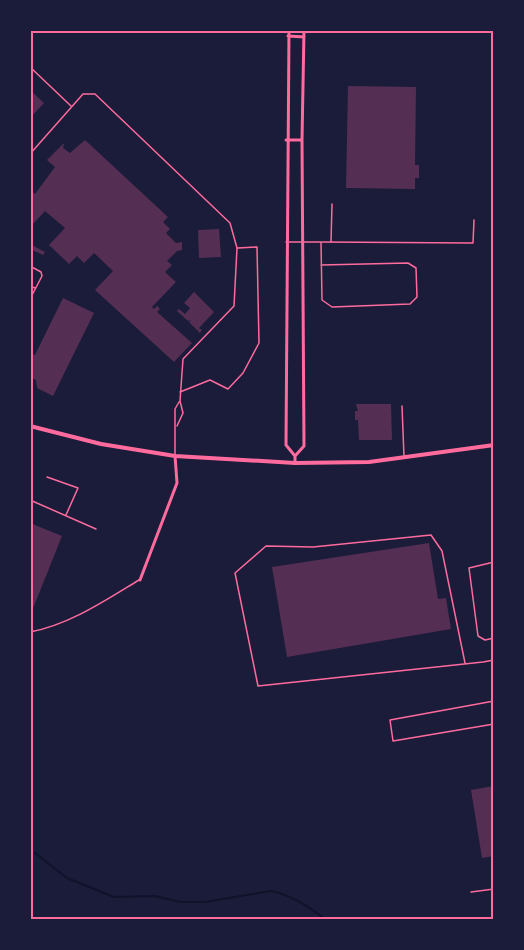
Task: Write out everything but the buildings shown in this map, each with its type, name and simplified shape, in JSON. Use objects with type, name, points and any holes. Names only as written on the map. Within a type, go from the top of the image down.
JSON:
[{"type":"street","points":[[289,30],[286,140],[286,445],[295,456],[295,464]]},
{"type":"street","points":[[295,456],[304,446],[302,140],[304,30]]},
{"type":"street","points":[[288,36],[304,36]]},
{"type":"street","points":[[286,140],[302,140]]},
{"type":"street","points":[[30,426],[101,444],[175,456],[295,464],[334,465],[494,445]]},
{"type":"street","points":[[140,580],[177,483],[175,456]]},
{"type":"lane","points":[[30,67],[71,106]]},
{"type":"lane","points":[[30,154],[83,94],[95,94],[230,223],[237,248],[234,306],[183,359],[180,392],[183,413],[177,426]]},
{"type":"lane","points":[[331,243],[332,204]]},
{"type":"lane","points":[[286,242],[473,243],[474,220]]},
{"type":"lane","points":[[321,242],[321,265],[322,300],[332,307],[410,304],[417,297],[416,268],[408,263],[321,265]]},
{"type":"lane","points":[[180,392],[210,380],[228,389],[243,373],[259,344],[257,247],[237,248]]},
{"type":"lane","points":[[30,266],[41,272],[42,276],[30,299]]},
{"type":"lane","points":[[30,286],[36,288]]},
{"type":"lane","points":[[175,456],[177,426],[175,409],[180,401]]},
{"type":"lane","points":[[402,406],[404,458]]},
{"type":"lane","points":[[47,477],[78,488],[66,516]]},
{"type":"lane","points":[[30,500],[96,529]]},
{"type":"lane","points":[[465,663],[442,551],[431,535],[313,547],[266,546],[235,573],[258,686],[494,660]]},
{"type":"lane","points":[[494,562],[469,568],[478,636],[485,640],[494,638]]},
{"type":"lane","points":[[30,632],[44,630],[97,605],[140,580]]},
{"type":"lane","points":[[494,701],[390,720],[393,741],[494,724]]},
{"type":"lane","points":[[471,892],[494,889]]},
{"type":"waterway","points":[[35,853],[67,878],[114,897],[155,896],[180,902],[205,902],[271,891],[300,902],[326,920]]}]
